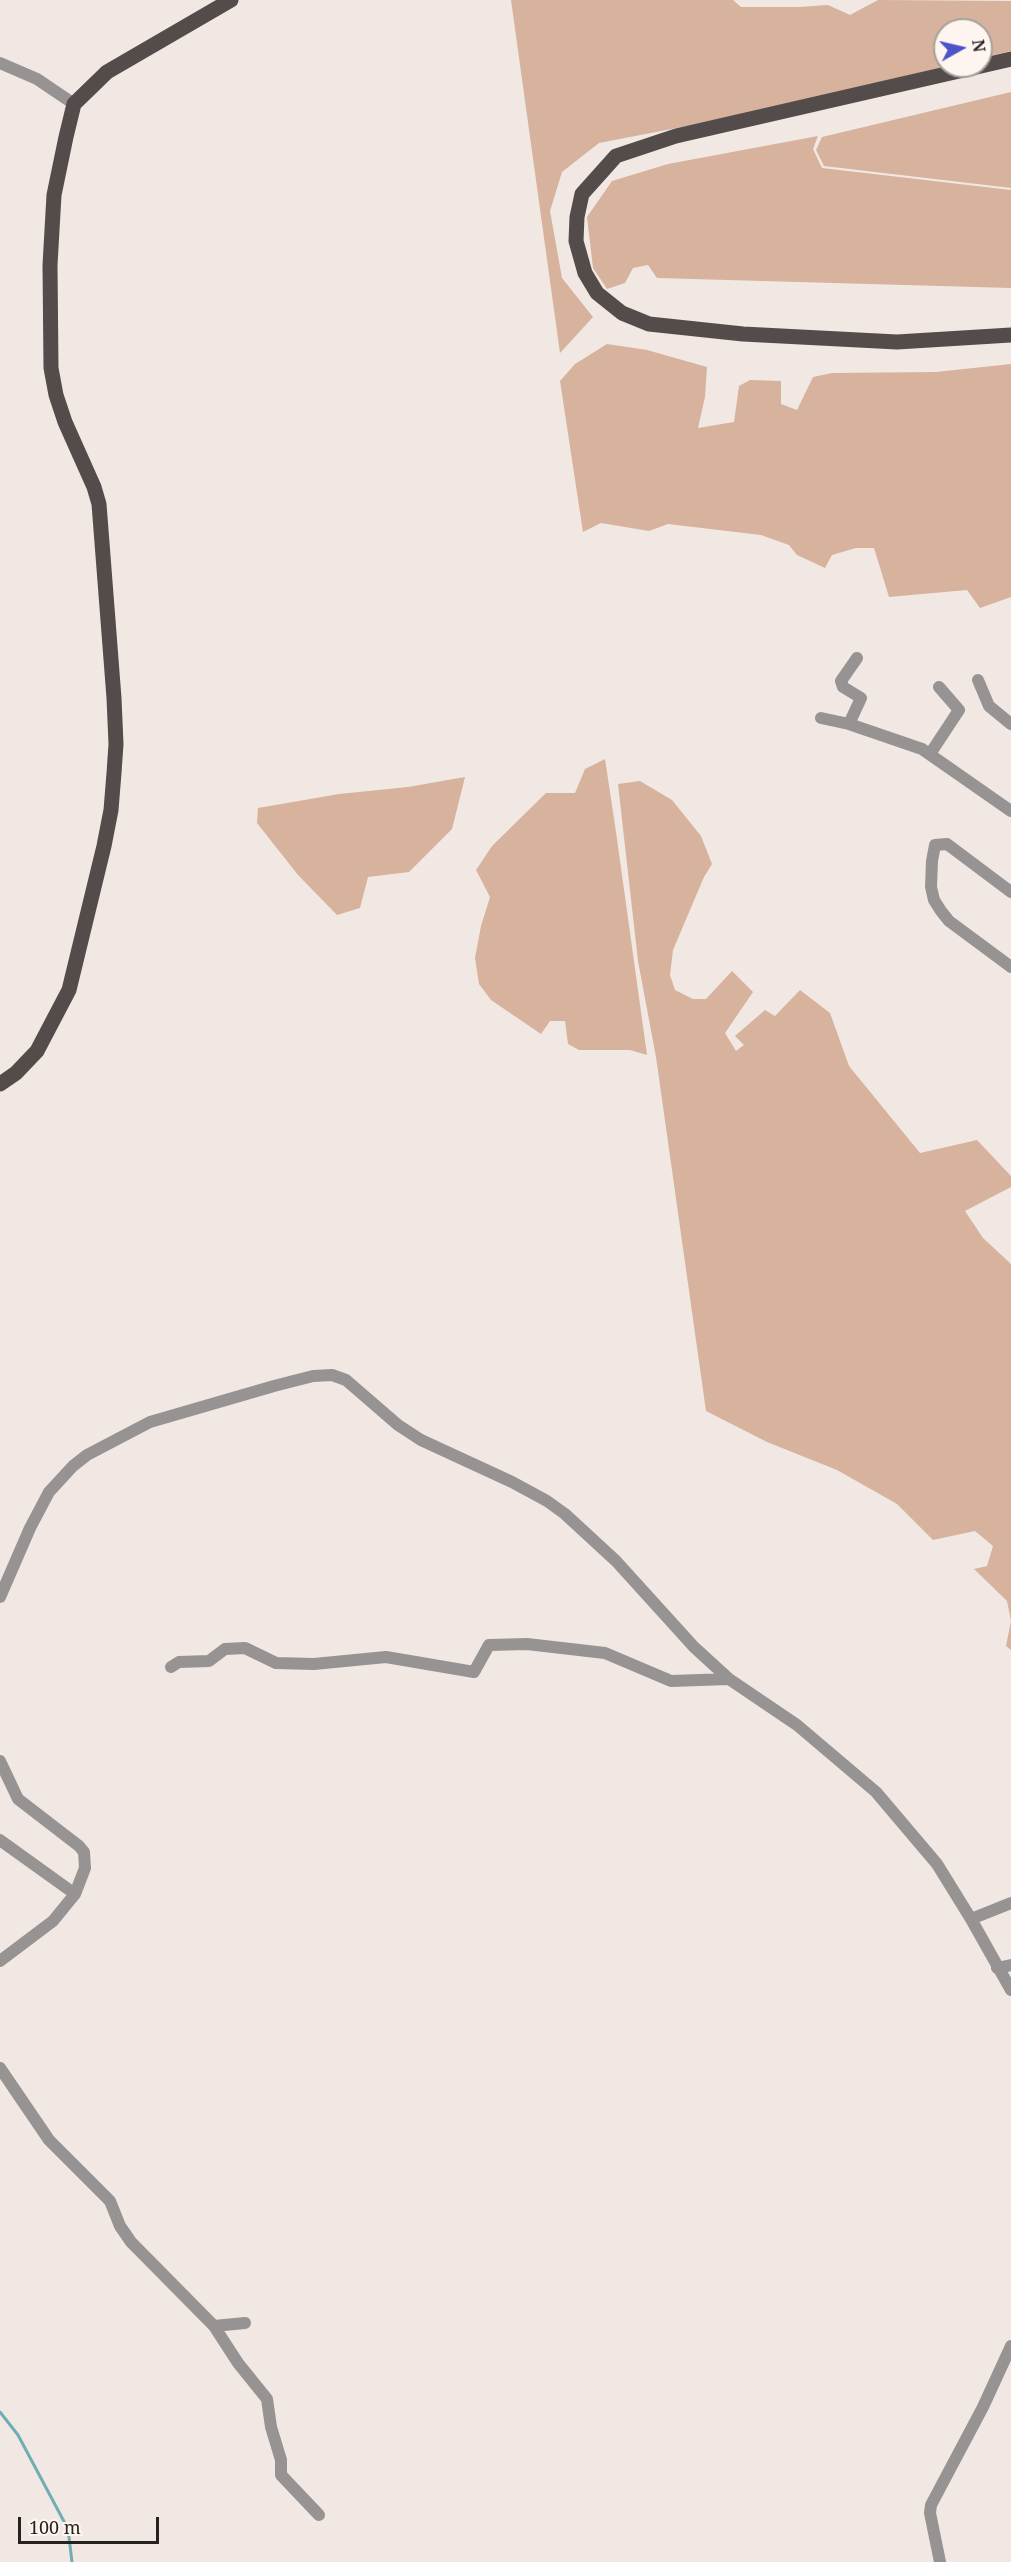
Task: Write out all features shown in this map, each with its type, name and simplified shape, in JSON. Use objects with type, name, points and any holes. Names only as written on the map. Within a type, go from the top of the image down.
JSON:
[{"type":"main road","points":[[0,1084],[16,1073],[37,1051],[49,1032],[69,990],[104,846],[116,744],[99,504],[56,395],[50,346],[50,265],[54,195],[74,104],[107,72],[231,0]]},
{"type":"main road","points":[[1011,59],[676,136],[616,156],[582,194],[577,217],[576,241],[585,273],[597,293],[622,313],[649,324],[743,334],[897,342],[1011,335]]},
{"type":"street","points":[[0,63],[37,79],[74,104]]},
{"type":"street","points":[[849,724],[861,698],[843,687],[841,681],[857,658]]},
{"type":"street","points":[[978,680],[989,706],[1011,724]]},
{"type":"street","points":[[930,754],[959,710],[939,687]]},
{"type":"street","points":[[821,718],[849,724],[909,743],[930,754],[1011,811]]},
{"type":"street","points":[[1011,892],[947,844],[936,845],[930,875],[934,900],[949,921],[1011,967]]},
{"type":"street","points":[[0,1597],[30,1528],[49,1492],[87,1455],[150,1422],[313,1376],[333,1375],[345,1380],[398,1425],[421,1440],[512,1482],[548,1501],[565,1514],[616,1561],[694,1647],[729,1679],[797,1725],[876,1792],[937,1864],[1011,1990]]},
{"type":"street","points":[[171,1667],[179,1662],[210,1661],[225,1649],[245,1648],[276,1663],[314,1664],[386,1657],[474,1672],[489,1645],[527,1644],[605,1653],[671,1681],[729,1679]]},
{"type":"street","points":[[0,1761],[18,1799],[79,1846],[84,1852],[85,1868],[75,1894],[53,1920],[0,1961]]},
{"type":"street","points":[[0,1840],[75,1894]]},
{"type":"street","points":[[971,1919],[1011,1903]]},
{"type":"street","points":[[997,1968],[1011,1965]]},
{"type":"street","points":[[0,2068],[49,2140],[110,2201],[120,2226],[130,2242],[214,2326],[238,2363],[267,2399],[271,2427],[281,2460],[281,2475],[319,2515]]},
{"type":"street","points":[[214,2326],[245,2323]]},
{"type":"street","points":[[940,2562],[930,2513],[931,2505],[983,2407],[1011,2346]]},
{"type":"shaded area","points":[[511,0],[733,0],[741,7],[828,5],[850,15],[878,0],[1011,1],[1011,51],[993,55],[993,18],[933,18],[933,69],[744,115],[599,143],[562,172],[550,211],[562,278],[593,317],[560,353]]},
{"type":"shaded area","points":[[1011,92],[1011,188],[824,166],[816,150],[822,137]]},
{"type":"shaded area","points":[[818,136],[813,149],[822,168],[1011,190],[1011,288],[657,278],[648,265],[633,268],[625,283],[607,289],[593,268],[587,217],[612,181],[668,164]]},
{"type":"shaded area","points":[[607,344],[647,350],[707,367],[705,397],[698,428],[734,422],[739,386],[750,380],[781,381],[781,404],[797,410],[813,377],[832,373],[936,372],[1011,364],[1011,597],[980,608],[967,590],[889,597],[874,548],[856,548],[832,555],[825,568],[797,555],[789,545],[761,535],[668,524],[649,531],[601,523],[583,532],[560,381],[575,364]]},
{"type":"shaded area","points":[[605,759],[647,1055],[630,1050],[579,1050],[568,1044],[565,1021],[550,1021],[541,1034],[491,1000],[479,984],[475,958],[481,926],[490,897],[476,870],[492,846],[546,793],[575,793],[585,769]]},
{"type":"shaded area","points":[[465,777],[452,829],[409,872],[368,877],[360,908],[337,915],[298,875],[257,823],[258,808],[339,794],[408,787]]},
{"type":"shaded area","points":[[640,781],[672,800],[701,836],[712,864],[704,877],[673,950],[670,975],[675,990],[693,999],[706,999],[732,971],[753,992],[725,1033],[736,1051],[744,1045],[735,1036],[765,1010],[775,1016],[800,990],[830,1013],[849,1066],[920,1153],[977,1140],[1011,1176],[1011,1187],[965,1211],[983,1238],[1011,1264],[1011,1621],[1007,1601],[974,1569],[987,1566],[993,1546],[975,1531],[933,1540],[897,1504],[837,1470],[767,1442],[706,1411],[656,1057],[638,961],[618,784]]},
{"type":"shaded area","points":[[1011,1621],[1011,1650],[1006,1646]]},
{"type":"waterway","points":[[0,2412],[18,2435],[68,2529],[72,2562]]}]
